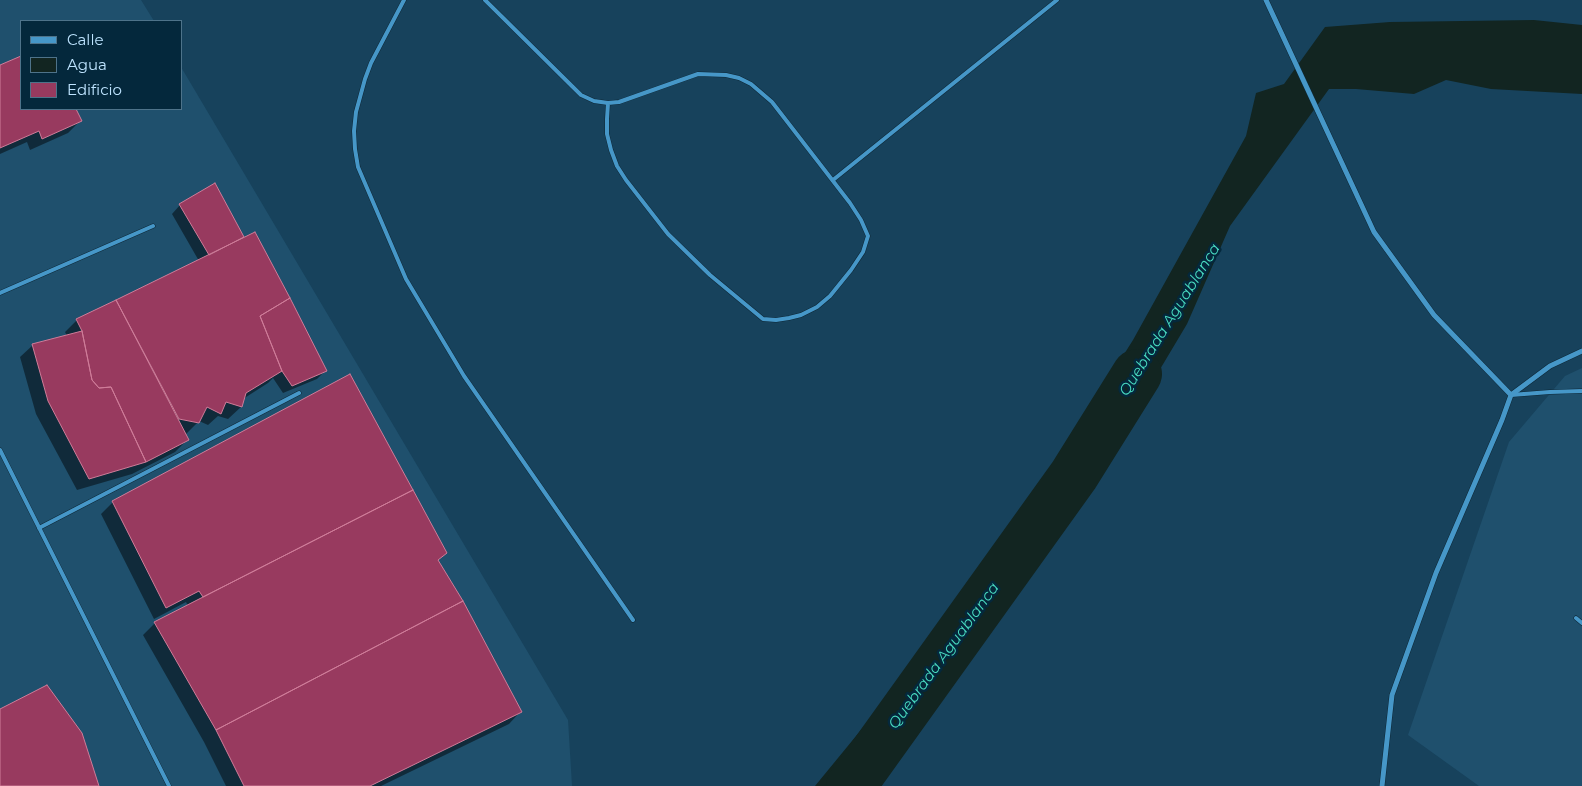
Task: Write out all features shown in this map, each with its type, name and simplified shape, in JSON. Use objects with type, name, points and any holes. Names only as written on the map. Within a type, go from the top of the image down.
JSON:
[{"type":"street","points":[[1266,0],[1374,232],[1434,315],[1511,395]]},
{"type":"street","points":[[1382,786],[1392,695],[1436,573],[1511,395],[1550,366],[1582,351]]},
{"type":"lane","points":[[404,0],[364,79],[356,112],[354,131],[358,167],[406,278],[464,376],[633,620]]},
{"type":"lane","points":[[485,0],[580,95],[594,101],[608,103],[630,99],[639,94],[698,74],[712,73],[739,78],[751,84],[772,102],[833,180],[861,220],[868,236],[862,252],[851,270],[830,296],[817,307],[801,315],[788,318],[776,320],[763,318],[710,275],[675,241],[626,180],[617,166],[607,134],[608,103]]},
{"type":"lane","points":[[833,180],[1057,0]]},
{"type":"lane","points":[[0,293],[153,226]]},
{"type":"lane","points":[[1511,395],[1582,391]]},
{"type":"lane","points":[[39,528],[300,393]]},
{"type":"lane","points":[[0,450],[169,786]]},
{"type":"lane","points":[[1576,618],[1582,623]]},
{"type":"shaded area","points":[[0,0],[141,0],[153,20],[20,20],[20,110],[182,110],[182,69],[568,720],[572,786],[0,786]]},
{"type":"shaded area","points":[[1582,368],[1582,786],[1479,786],[1408,735],[1509,442],[1565,376]]},
{"type":"water","points":[[1534,20],[1582,25],[1582,94],[1491,89],[1446,80],[1414,94],[1356,89],[1329,89],[1230,226],[1187,324],[1156,376],[1124,418],[1084,442],[1029,533],[939,656],[909,720],[871,786],[815,786],[975,591],[1133,340],[1246,136],[1256,93],[1284,84],[1325,27],[1390,22]]},
{"type":"building","points":[[20,56],[20,110],[76,110],[82,121],[42,139],[39,131],[0,148],[0,65]]},
{"type":"building","points":[[215,183],[244,237],[209,255],[179,204]]},
{"type":"building","points":[[255,232],[290,298],[260,316],[282,371],[246,393],[242,407],[226,402],[221,414],[207,407],[199,423],[179,419],[116,300]]},
{"type":"building","points":[[290,298],[327,371],[292,386],[282,371],[260,316]]},
{"type":"building","points":[[116,300],[189,440],[146,462],[111,387],[99,388],[92,380],[82,331],[76,319]]},
{"type":"building","points":[[82,331],[92,380],[99,388],[111,387],[146,462],[89,479],[48,401],[32,344]]},
{"type":"building","points":[[350,374],[413,490],[203,597],[199,591],[166,608],[112,501]]},
{"type":"building","points":[[413,490],[447,553],[438,560],[463,601],[216,730],[154,622]]},
{"type":"building","points":[[463,601],[522,712],[370,786],[244,786],[216,730]]},
{"type":"building","points":[[47,685],[82,733],[99,786],[0,786],[0,709]]},
{"type":"waterway","name":"Quebrada Aguablanca","points":[[851,786],[1074,475],[1137,374]]}]
